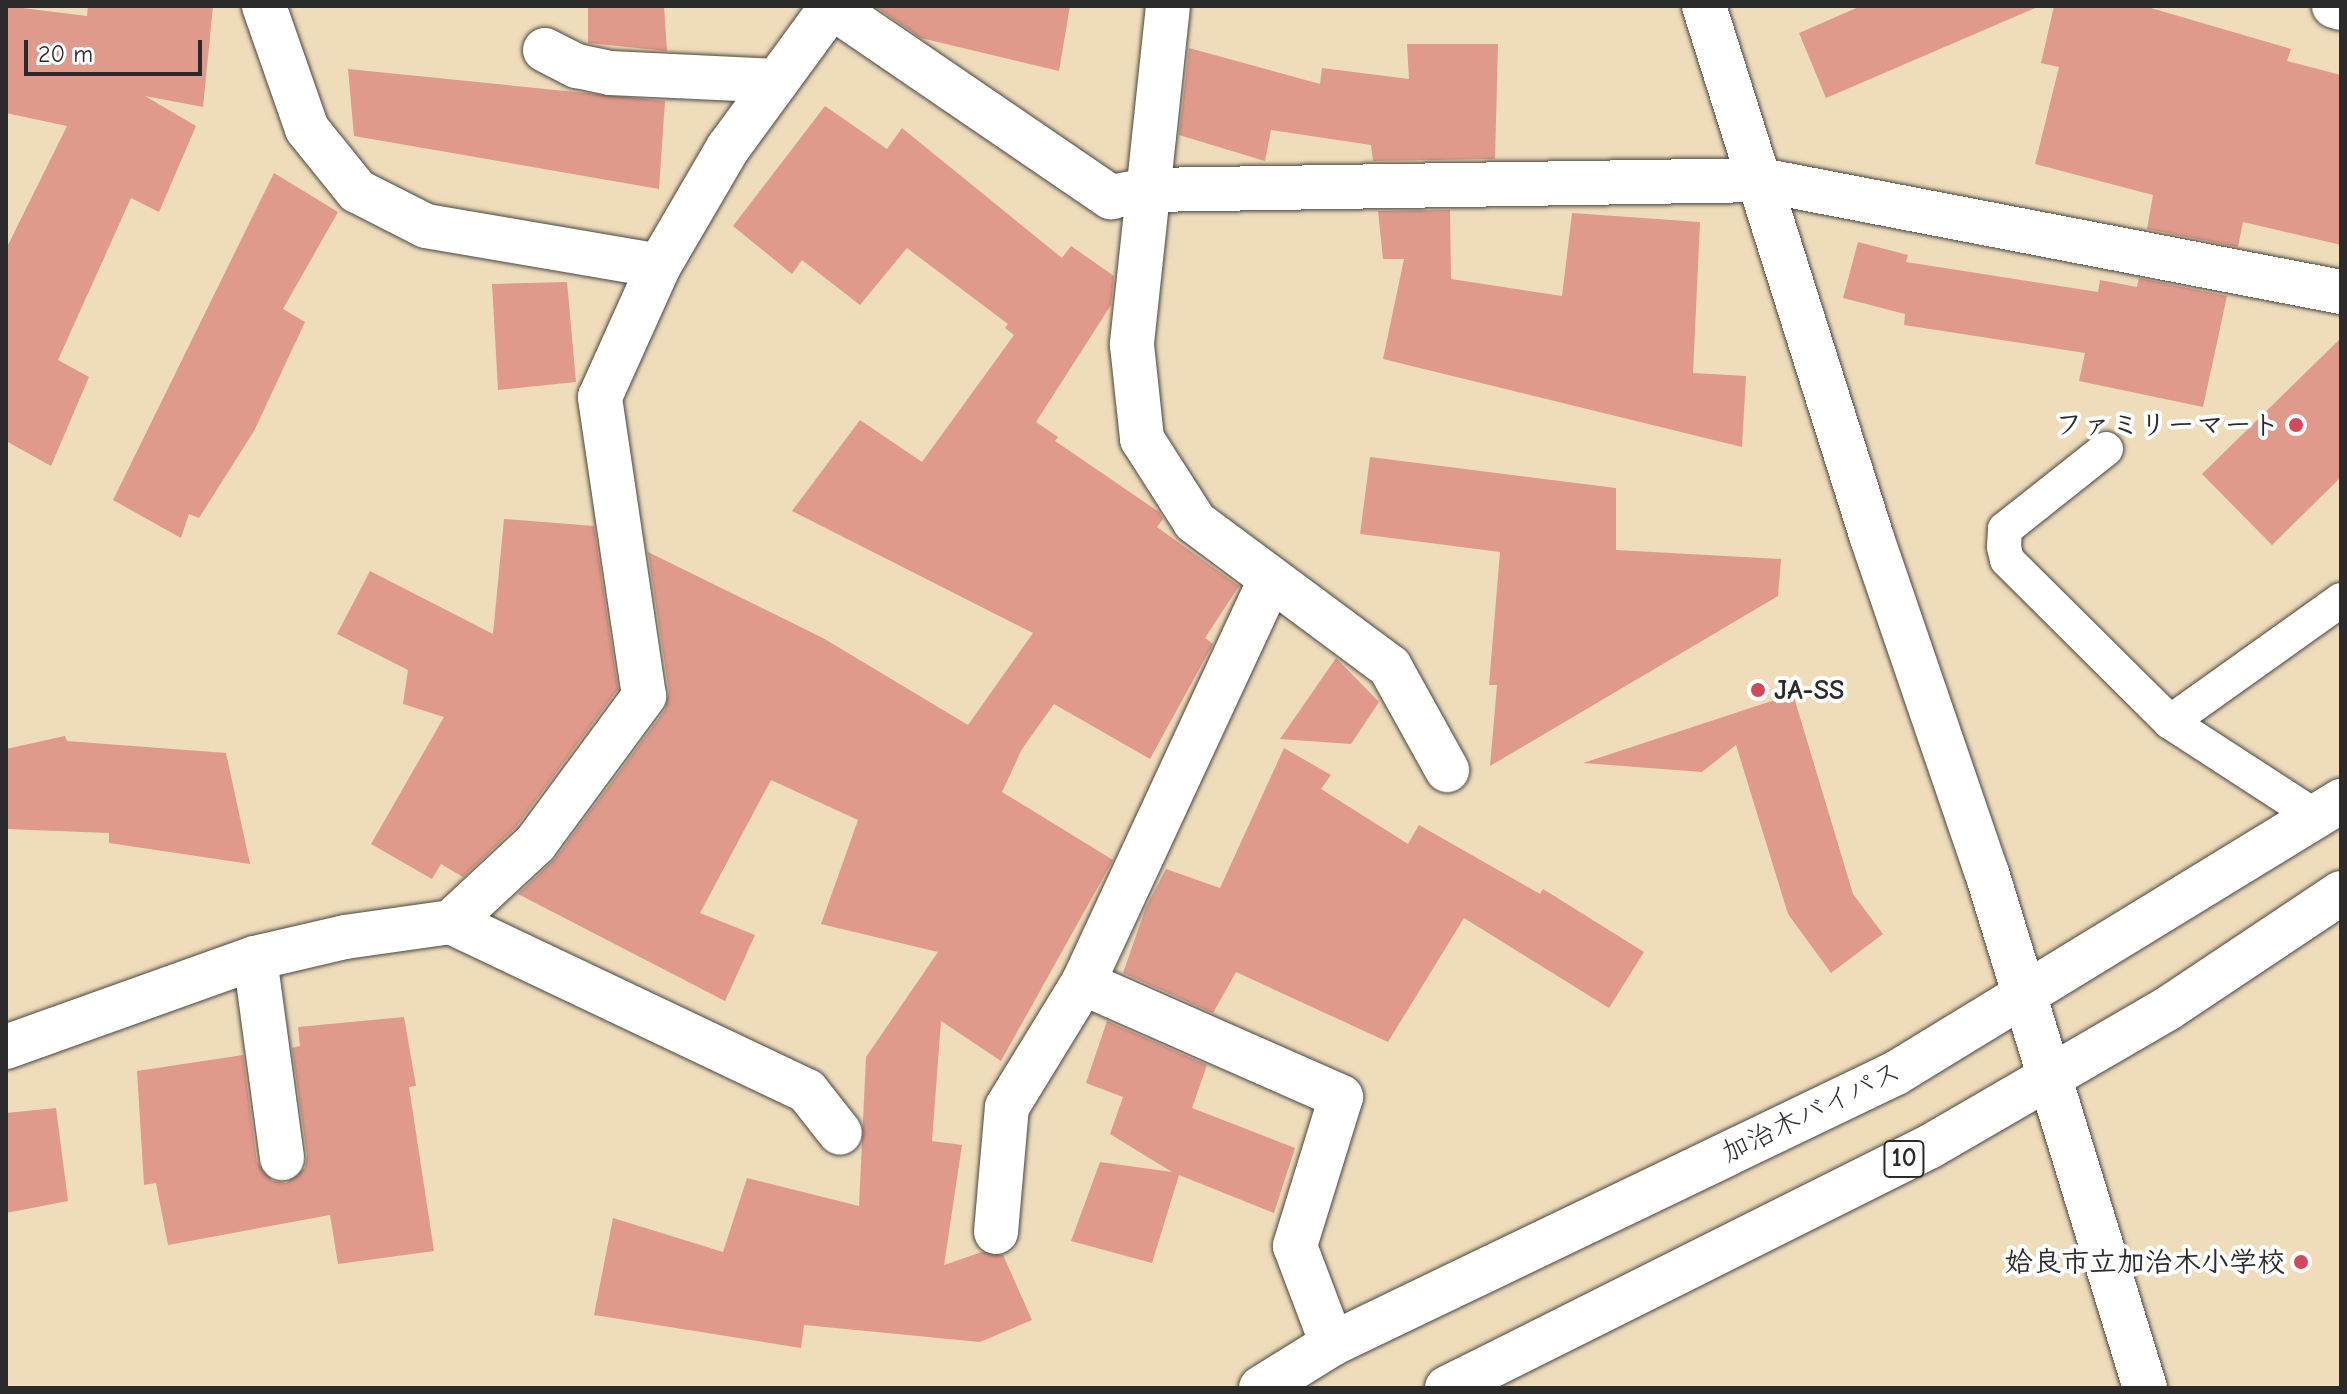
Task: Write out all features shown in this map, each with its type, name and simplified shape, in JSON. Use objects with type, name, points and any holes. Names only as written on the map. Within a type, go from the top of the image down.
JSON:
[{"type":"main road","points":[[264,6],[307,129],[357,191],[426,226],[659,266]]},
{"type":"main road","points":[[1168,6],[1132,345],[1142,439],[1195,522],[1269,582],[1390,667],[1447,770]]},
{"type":"main road","points":[[1704,6],[1872,538],[2023,994],[2145,1388]]},
{"type":"main road","points":[[2334,6],[2341,8]]},
{"type":"main road","points":[[451,922],[535,844],[644,696],[600,397],[659,266],[728,148],[832,7],[1111,197],[1148,190],[1761,180],[2341,292]]},
{"type":"main road","points":[[545,50],[577,66],[610,73],[777,81]]},
{"type":"main road","points":[[996,1232],[1007,1107],[1083,983],[1269,582]]},
{"type":"main road","name":"加治木バイパス","points":[[1261,1388],[1332,1344],[1896,1073],[2329,810]]},
{"type":"main road","name":"10","points":[[1447,1388],[1929,1147],[2167,1009],[2341,893]]},
{"type":"main road","points":[[6,1047],[255,958],[345,937],[451,922],[807,1091],[840,1133]]},
{"type":"main road","points":[[255,958],[282,1158]]},
{"type":"main road","points":[[1083,983],[1341,1097],[1295,1246],[1332,1344]]},
{"type":"lane","points":[[2106,449],[2005,529],[2007,560],[2170,722],[2329,810]]},
{"type":"lane","points":[[2170,722],[2341,600]]},
{"type":"building","points":[[6,6],[87,16],[88,6],[213,6],[203,107],[145,96],[196,126],[159,212],[131,198],[58,360],[89,377],[51,466],[6,441],[6,249],[67,126],[6,113]]},
{"type":"building","points":[[588,6],[664,6],[667,51],[588,43]]},
{"type":"building","points":[[875,6],[1070,6],[1059,71],[921,38]]},
{"type":"building","points":[[1861,6],[2040,6],[1826,98],[1799,33]]},
{"type":"building","points":[[2054,6],[2144,6],[2291,49],[2287,61],[2341,75],[2341,245],[2243,222],[2238,247],[2147,229],[2153,195],[2035,164],[2059,67],[2041,63]]},
{"type":"building","points":[[1407,44],[1498,44],[1495,159],[1373,161],[1371,145],[1271,130],[1265,161],[1179,135],[1189,48],[1320,84],[1322,68],[1409,79]]},
{"type":"building","points":[[348,69],[665,101],[659,189],[354,136]]},
{"type":"building","points":[[825,106],[887,149],[902,128],[1062,258],[1071,246],[1114,276],[1111,305],[1036,422],[1058,437],[1055,441],[1159,512],[1163,519],[1157,527],[1239,586],[1205,638],[1213,644],[1150,759],[1054,704],[1022,749],[1002,792],[1113,860],[1001,1061],[941,1021],[932,1141],[962,1145],[944,1265],[982,1252],[1003,1255],[1032,1320],[980,1342],[804,1325],[801,1348],[594,1315],[613,1218],[723,1252],[747,1178],[859,1206],[866,1057],[938,952],[821,924],[858,820],[771,780],[700,913],[755,935],[725,1001],[518,894],[555,859],[665,710],[669,692],[648,552],[823,638],[968,725],[1033,633],[792,511],[860,420],[922,462],[1014,335],[1005,328],[1008,324],[907,248],[860,305],[802,260],[792,274],[733,226]]},
{"type":"building","points":[[274,173],[338,212],[283,309],[305,322],[254,431],[199,518],[189,514],[181,538],[113,500]]},
{"type":"building","points":[[1450,210],[1451,279],[1562,296],[1572,213],[1700,222],[1693,373],[1746,376],[1742,447],[1383,359],[1404,259],[1383,259],[1378,211]]},
{"type":"building","points":[[1858,242],[1908,255],[1906,262],[2098,292],[2100,280],[2137,287],[2139,278],[2227,296],[2203,407],[2079,381],[2085,353],[1904,325],[1905,314],[1843,298]]},
{"type":"building","points":[[567,282],[576,382],[498,390],[492,284]]},
{"type":"building","name":"ファミリーマート","points":[[2341,338],[2341,477],[2272,545],[2202,474]]},
{"type":"building","points":[[1370,457],[1616,488],[1616,550],[1781,559],[1778,596],[1490,766],[1497,685],[1489,685],[1500,552],[1360,534]]},
{"type":"building","points":[[504,519],[594,526],[618,689],[516,827],[463,877],[441,864],[432,879],[371,844],[444,717],[403,704],[408,670],[337,634],[370,571],[493,634]]},
{"type":"building","points":[[1336,658],[1379,702],[1351,744],[1280,739]]},
{"type":"building","points":[[1793,694],[1853,894],[1883,934],[1831,973],[1788,914],[1736,745],[1702,772],[1583,763]]},
{"type":"building","points":[[65,736],[67,741],[226,753],[250,864],[109,843],[109,833],[6,829],[6,749]]},
{"type":"building","points":[[1284,748],[1331,775],[1321,789],[1408,844],[1419,825],[1540,894],[1543,889],[1644,952],[1609,1008],[1464,918],[1388,1042],[1236,972],[1213,1013],[1123,973],[1146,907],[1166,869],[1220,888]]},
{"type":"building","points":[[404,1017],[416,1086],[409,1087],[434,1251],[338,1264],[330,1215],[168,1245],[156,1183],[144,1185],[137,1071],[243,1055],[257,1162],[272,1181],[286,1183],[305,1168],[307,1155],[292,1048],[300,1046],[298,1027]]},
{"type":"building","points":[[1107,1021],[1207,1065],[1192,1108],[1295,1148],[1274,1213],[1179,1175],[1152,1263],[1071,1241],[1100,1162],[1172,1172],[1110,1134],[1123,1097],[1086,1083]]},
{"type":"building","points":[[56,1108],[68,1201],[6,1213],[6,1113]]},
{"type":"place","name":"ファミリーマート","points":[[2296,425]]},
{"type":"place","name":"JA-SS","points":[[1758,690]]},
{"type":"place","name":"姶良市立加治木小学校","points":[[2301,1262]]}]
